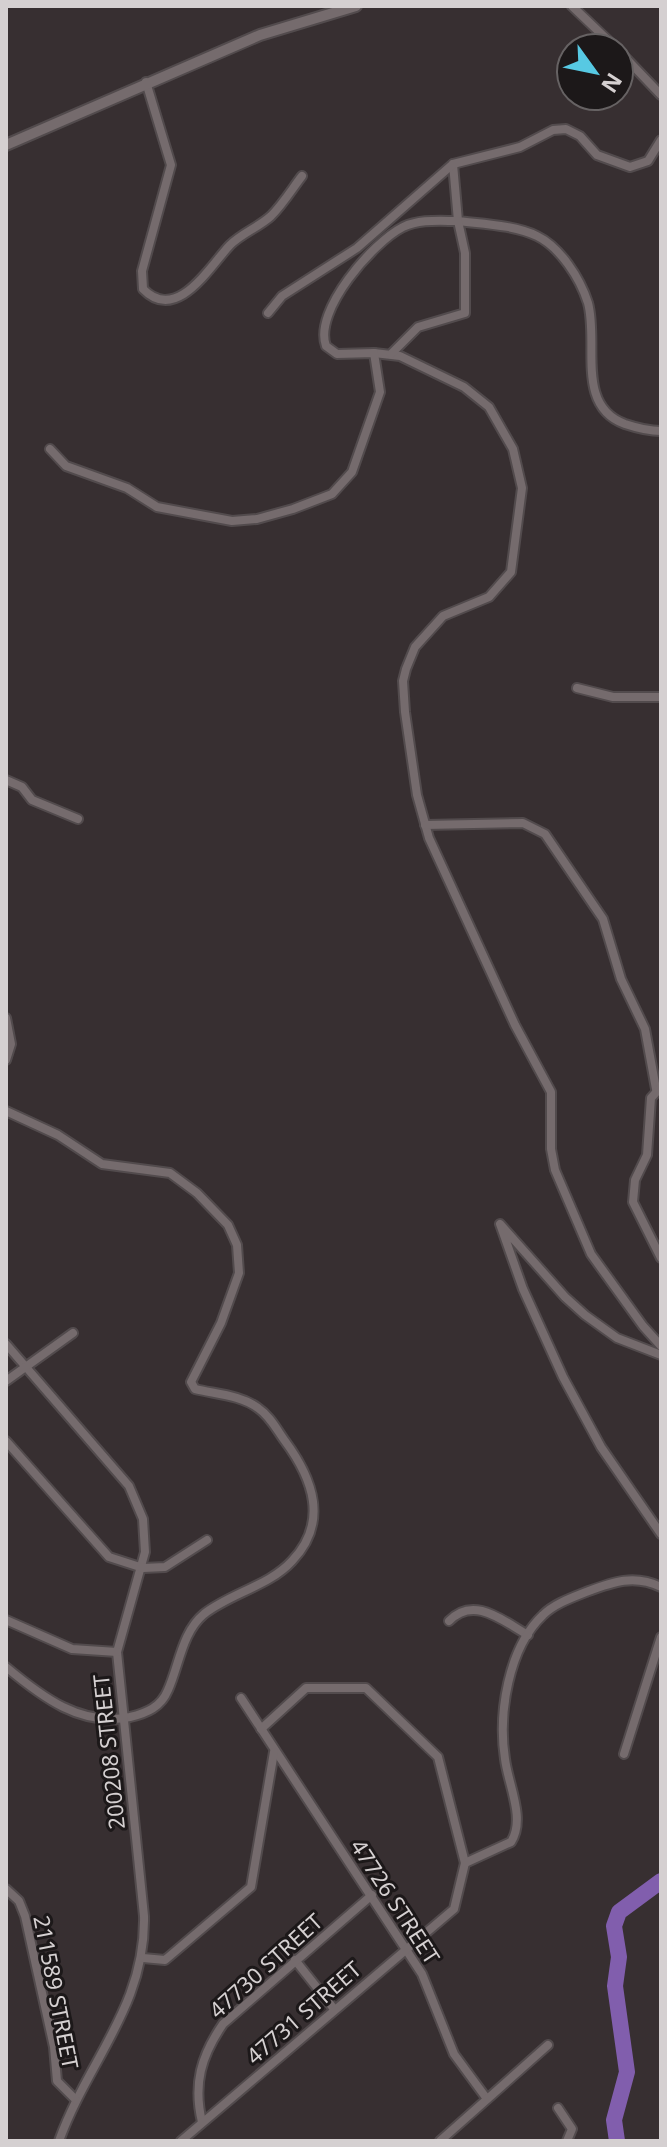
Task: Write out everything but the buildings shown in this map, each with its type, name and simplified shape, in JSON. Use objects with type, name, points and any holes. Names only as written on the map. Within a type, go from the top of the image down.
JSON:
[{"type":"street","points":[[6,145],[260,35],[356,6]]},
{"type":"street","points":[[572,6],[599,32]]},
{"type":"street","points":[[635,68],[661,95]]},
{"type":"street","points":[[146,82],[171,165],[142,271],[143,289],[153,298],[169,300],[198,285],[228,247],[271,216],[302,176]]},
{"type":"street","points":[[268,313],[282,296],[357,248],[453,164],[520,147],[561,129],[576,132],[603,158],[630,167],[648,161],[661,140]]},
{"type":"street","points":[[391,354],[418,327],[465,313],[465,253],[458,221],[453,164]]},
{"type":"street","points":[[661,431],[641,430],[604,412],[594,389],[589,306],[570,267],[550,246],[531,233],[458,221],[425,221],[391,234],[363,260],[329,311],[324,339],[331,351],[391,354],[464,387],[489,407],[513,449],[522,488],[513,564],[507,580],[489,597],[443,616],[415,647],[403,681],[405,712],[425,825],[515,1025],[551,1092],[551,1149],[555,1170],[591,1254],[661,1346]]},
{"type":"street","points":[[50,449],[66,466],[127,488],[157,507],[232,521],[281,512],[332,494],[347,480],[380,392],[374,353]]},
{"type":"street","points":[[577,688],[613,697],[661,697]]},
{"type":"street","points":[[6,780],[22,787],[32,800],[78,819]]},
{"type":"street","points":[[425,825],[523,823],[545,834],[603,919],[621,979],[645,1029],[658,1088],[650,1105],[647,1155],[635,1180],[633,1202],[661,1258]]},
{"type":"street","points":[[6,1018],[11,1044],[6,1060]]},
{"type":"street","points":[[6,1111],[68,1140],[102,1164],[170,1173],[197,1193],[228,1225],[237,1245],[239,1273],[221,1323],[191,1382],[195,1389],[246,1401],[266,1415],[298,1458],[312,1487],[314,1500],[308,1536],[294,1560],[283,1570],[241,1591],[197,1622],[160,1704],[143,1714],[122,1718],[80,1715],[35,1690],[6,1667]]},
{"type":"street","points":[[661,1355],[617,1338],[585,1315],[556,1289],[500,1224],[523,1289],[563,1377],[601,1447],[661,1534]]},
{"type":"street","points":[[6,1381],[73,1333]]},
{"type":"street","name":"200208 STREET","points":[[6,1344],[138,1502],[146,1535],[143,1568],[117,1652],[144,1916],[143,1958],[126,2008],[76,2100],[59,2141]]},
{"type":"street","points":[[6,1441],[104,1554],[143,1568],[165,1567],[207,1540]]},
{"type":"street","points":[[261,1729],[301,1691],[318,1686],[362,1686],[435,1753],[441,1763],[465,1863],[507,1846],[517,1831],[504,1757],[504,1717],[515,1663],[528,1635],[545,1614],[594,1589],[637,1578],[661,1587]]},
{"type":"street","points":[[449,1621],[458,1612],[478,1608],[528,1635]]},
{"type":"street","points":[[6,1620],[72,1649],[117,1652]]},
{"type":"street","points":[[624,1754],[661,1637]]},
{"type":"street","name":"47726 STREET","points":[[241,1698],[406,1947],[430,1987],[454,2054],[487,2099]]},
{"type":"street","points":[[143,1958],[165,1960],[251,1887],[275,1751]]},
{"type":"street","name":"47731 STREET","points":[[181,2141],[406,1947],[450,1913],[459,1900],[465,1863]]},
{"type":"street","name":"211589 STREET","points":[[6,1889],[19,1901],[25,1916],[54,2047],[57,2081],[76,2100]]},
{"type":"street","name":"47730 STREET","points":[[202,2122],[197,2087],[206,2051],[223,2024],[372,1895]]},
{"type":"street","points":[[295,1960],[334,2009]]},
{"type":"street","points":[[440,2141],[548,2045]]},
{"type":"street","points":[[558,2108],[572,2129],[567,2141]]},
{"type":"waterway","points":[[617,2141],[614,2120],[627,2072],[615,1986],[619,1957],[614,1926],[619,1912],[661,1881]]}]
